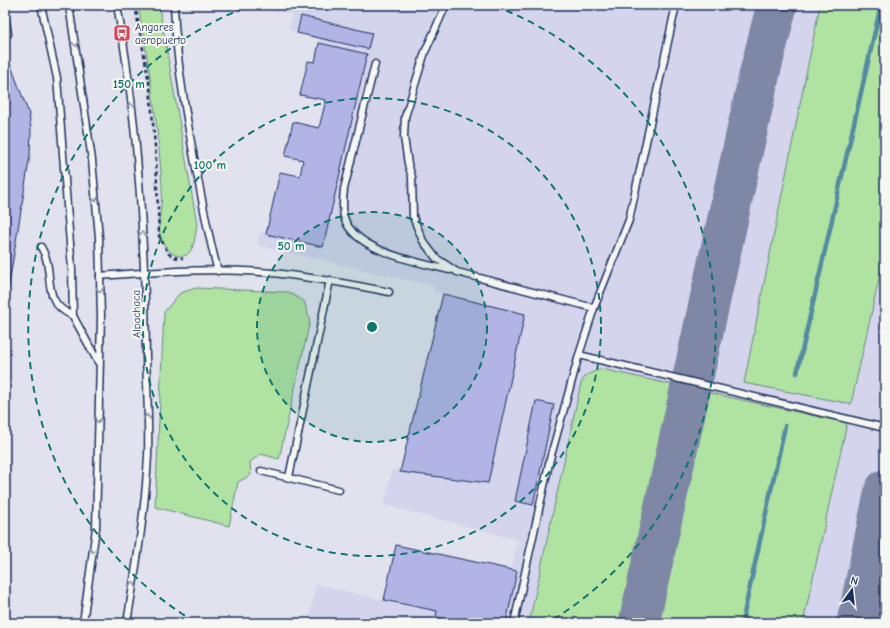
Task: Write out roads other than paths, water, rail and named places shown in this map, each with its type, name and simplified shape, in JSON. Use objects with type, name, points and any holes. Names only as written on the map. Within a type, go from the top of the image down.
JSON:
[{"type":"lane","points":[[41,5],[57,78],[72,269],[73,316],[99,364]]},
{"type":"lane","points":[[70,5],[92,160],[99,237],[101,316],[96,528],[83,623]]},
{"type":"lane","name":"Alpachaca","points":[[117,5],[122,33],[137,162],[146,273],[148,456],[136,565],[127,623]]},
{"type":"lane","points":[[174,5],[175,33],[188,122],[211,246],[218,271]]},
{"type":"lane","points":[[444,5],[425,52],[408,103],[405,117],[404,137],[408,164],[412,177],[413,217],[418,231],[423,241],[436,258],[457,272]]},
{"type":"lane","points":[[514,623],[550,459],[579,355],[594,308],[629,220],[676,5]]},
{"type":"lane","points":[[5,14],[8,34]]},
{"type":"lane","points":[[375,64],[344,189],[342,206],[344,218],[349,227],[360,238],[386,252],[594,308]]},
{"type":"lane","points":[[41,247],[47,262],[51,294],[60,308],[73,316]]},
{"type":"lane","points":[[100,276],[218,271],[271,273],[330,280],[389,292]]},
{"type":"lane","points":[[289,477],[330,280]]},
{"type":"lane","points":[[579,355],[885,428]]},
{"type":"lane","points":[[262,471],[339,490]]},
{"type":"waterway","points":[[797,373],[881,5]]},
{"type":"waterway","points":[[742,623],[785,426]]},
{"type":"place","name":"Angares aeropuerto","points":[[122,33]]}]
